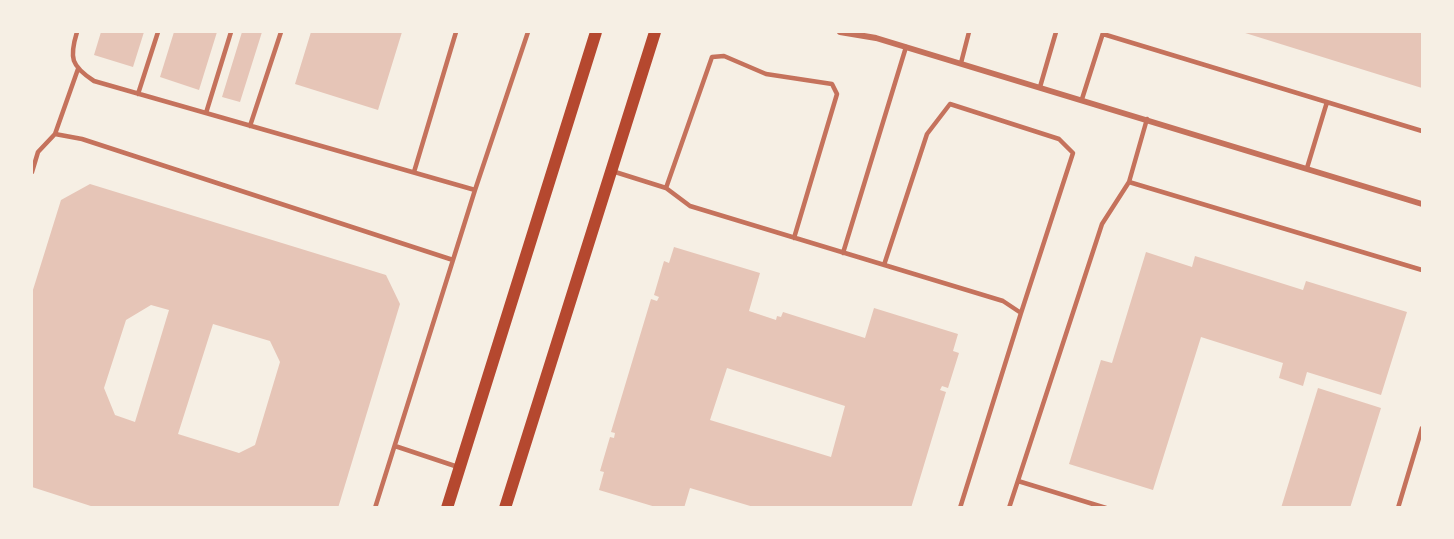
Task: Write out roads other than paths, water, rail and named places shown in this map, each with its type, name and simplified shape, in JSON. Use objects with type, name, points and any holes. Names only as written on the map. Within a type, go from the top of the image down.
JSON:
[{"type":"main road","points":[[447,507],[596,32]]},
{"type":"main road","points":[[505,507],[655,32]]},
{"type":"street","points":[[840,32],[876,38],[1422,204]]},
{"type":"lane","points":[[77,32],[71,50],[73,63],[94,81],[475,190]]},
{"type":"lane","points":[[138,94],[158,32]]},
{"type":"lane","points":[[207,113],[231,32]]},
{"type":"lane","points":[[250,126],[281,32]]},
{"type":"lane","points":[[414,172],[456,32]]},
{"type":"lane","points":[[375,507],[475,190],[528,32]]},
{"type":"lane","points":[[960,63],[969,32]]},
{"type":"lane","points":[[1040,87],[1056,32]]},
{"type":"lane","points":[[1082,99],[1103,33],[1422,131]]},
{"type":"lane","points":[[843,253],[906,47]]},
{"type":"lane","points":[[666,188],[712,57],[724,56],[766,74],[832,84],[837,94],[794,238]]},
{"type":"lane","points":[[32,172],[38,152],[55,134],[78,69]]},
{"type":"lane","points":[[1307,168],[1327,102]]},
{"type":"lane","points":[[884,265],[927,134],[950,104],[1059,140],[1072,153],[960,507]]},
{"type":"lane","points":[[1010,507],[1102,224],[1129,182],[1147,119]]},
{"type":"lane","points":[[55,134],[82,140],[453,260]]},
{"type":"lane","points":[[611,170],[666,188],[690,206],[1003,301],[1021,313]]},
{"type":"lane","points":[[1129,182],[1422,270]]},
{"type":"lane","points":[[1398,507],[1422,428]]},
{"type":"lane","points":[[395,446],[460,468]]},
{"type":"lane","points":[[1018,481],[1106,507]]}]
